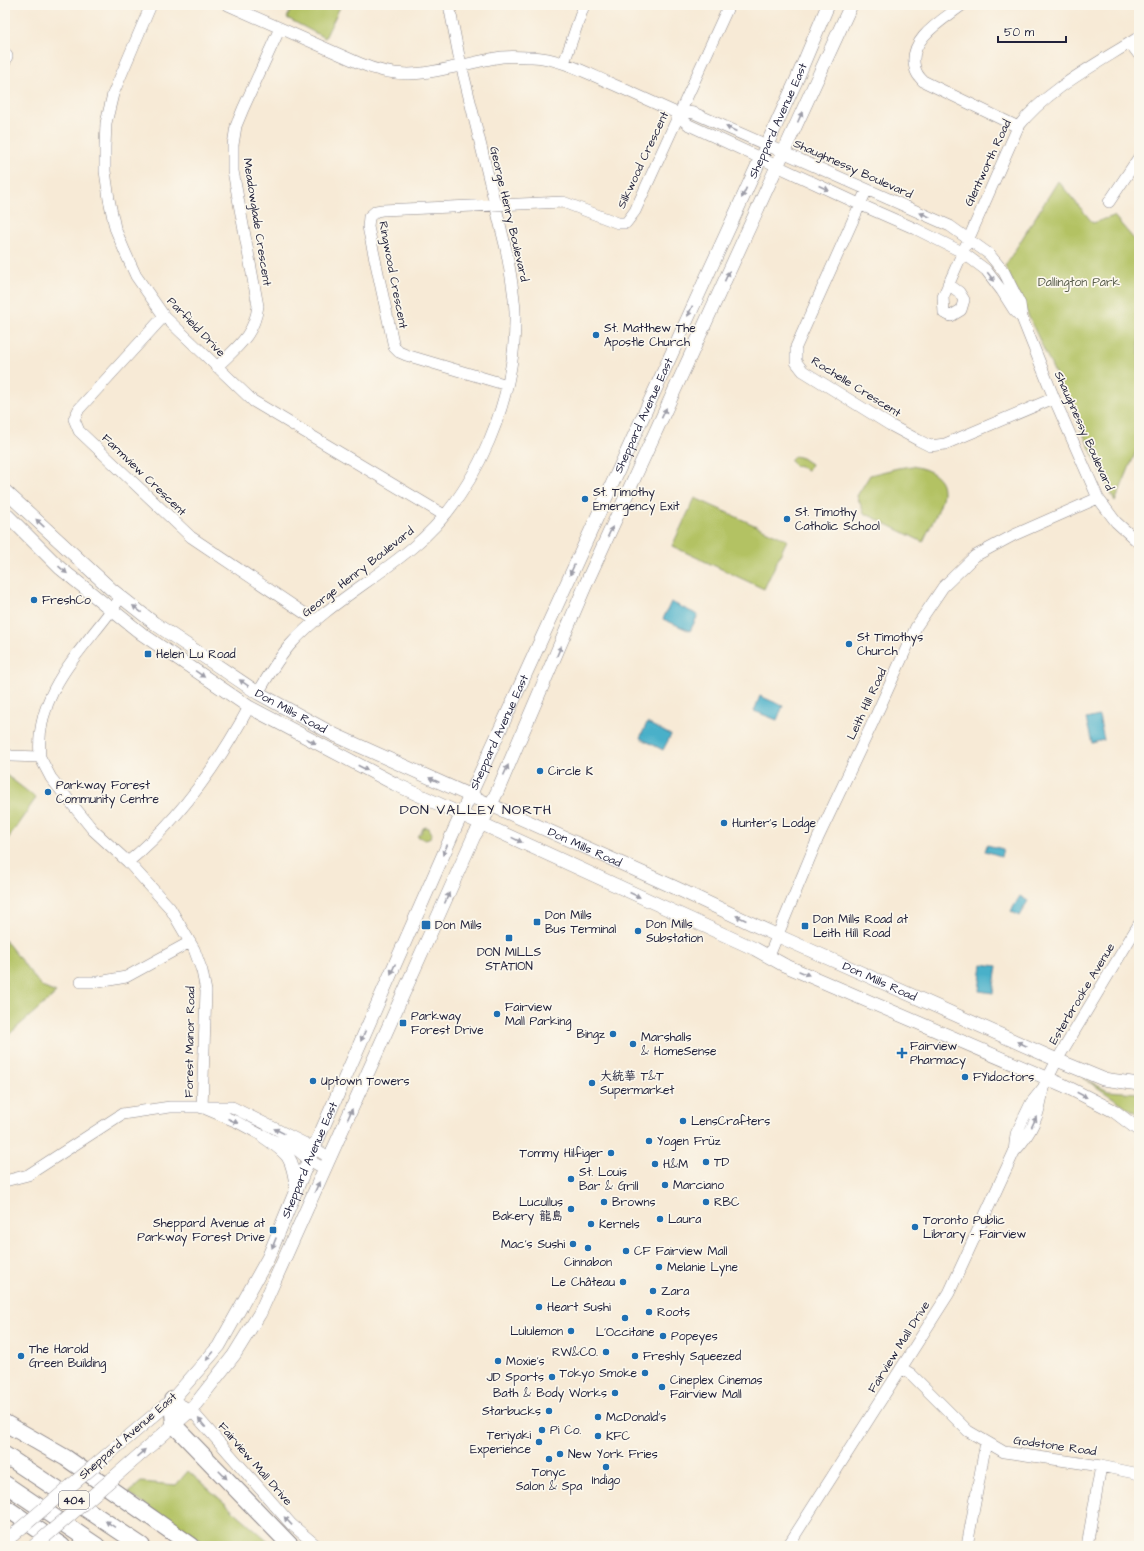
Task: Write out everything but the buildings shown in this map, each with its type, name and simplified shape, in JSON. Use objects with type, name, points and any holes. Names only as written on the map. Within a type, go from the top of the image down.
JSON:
[{"type":"highway","points":[[172,1400],[174,1425],[291,1546]]},
{"type":"highway","points":[[5,1423],[66,1458],[192,1546]]},
{"type":"highway","points":[[5,1426],[180,1546]]},
{"type":"highway","name":"404","points":[[5,1455],[142,1546]]},
{"type":"highway","name":"404","points":[[5,1484],[97,1546]]},
{"type":"highway","points":[[5,1507],[50,1546]]},
{"type":"highway","points":[[5,1507],[62,1546]]},
{"type":"main road","name":"Sheppard Avenue East","points":[[9,1538],[172,1400],[219,1346],[268,1258],[312,1154],[470,796],[767,145],[828,5]]},
{"type":"main road","name":"Sheppard Avenue East","points":[[34,1546],[191,1410],[234,1355],[260,1313],[474,836],[490,806],[555,660],[589,577],[851,5]]},
{"type":"main road","name":"Don Mills Road","points":[[5,491],[120,597],[154,623],[258,693],[335,735],[490,806],[676,888],[776,935],[1057,1060],[1103,1079],[1139,1084]]},
{"type":"main road","name":"Don Mills Road","points":[[5,513],[60,568],[142,634],[249,707],[395,784],[1045,1083],[1114,1111],[1139,1130]]},
{"type":"main road","points":[[263,1136],[289,1156],[293,1165],[297,1189]]},
{"type":"street","name":"Parfield Drive","points":[[151,5],[113,94],[106,123],[105,171],[112,214],[124,252],[146,291],[164,316],[253,401],[444,515]]},
{"type":"street","points":[[228,5],[359,63],[380,71],[403,75],[423,74],[503,57],[534,57],[564,63],[679,114],[689,125],[860,204]]},
{"type":"street","name":"George Henry Boulevard","points":[[258,693],[277,661],[291,644],[316,621],[414,547],[444,515],[462,491],[479,463],[499,414],[507,385],[514,338],[515,312],[506,249],[461,66],[449,5]]},
{"type":"street","points":[[564,63],[584,5]]},
{"type":"street","name":"Silkwood Crescent","points":[[495,205],[563,202],[618,223],[626,223],[635,211],[729,5]]},
{"type":"street","points":[[962,5],[921,38],[914,53],[915,69],[923,82],[1018,127]]},
{"type":"street","name":"Meadowglade Crescent","points":[[217,367],[250,333],[256,320],[258,306],[233,171],[232,145],[236,126],[280,28]]},
{"type":"street","points":[[1134,40],[1139,55]]},
{"type":"street","name":"Glentworth Road","points":[[948,284],[957,249],[968,238],[1018,127],[1029,113],[1045,98],[1134,40]]},
{"type":"street","points":[[5,53],[7,56],[5,62]]},
{"type":"street","name":"Shaughnessy Boulevard","points":[[679,114],[687,112],[694,113],[784,152],[866,191],[950,226],[989,254],[1004,272],[1020,304],[1022,318],[1054,398],[1098,498],[1116,522],[1139,543]]},
{"type":"street","points":[[1109,202],[1139,157]]},
{"type":"street","name":"Rochelle Crescent","points":[[866,191],[796,347],[796,362],[803,371],[890,425],[930,446],[945,444],[1054,398]]},
{"type":"street","name":"Shaughnessy Boulevard","points":[[860,204],[957,249],[986,270],[1014,310],[1022,318]]},
{"type":"street","name":"Ringwood Crescent","points":[[495,205],[376,211],[369,217],[368,227],[394,347],[399,352],[406,355],[507,385]]},
{"type":"street","name":"Farmview Crescent","points":[[164,316],[79,409],[74,419],[79,431],[191,537],[316,621]]},
{"type":"street","name":"Leith Hill Road","points":[[769,956],[776,935],[818,838],[916,627],[943,587],[975,556],[1014,535],[1098,498]]},
{"type":"street","points":[[5,754],[11,756],[40,757],[39,748],[49,696],[68,664],[112,610],[120,597]]},
{"type":"street","points":[[128,862],[178,812],[207,778],[249,707]]},
{"type":"street","name":"Forest Manor Road","points":[[40,757],[51,778],[93,830],[128,862],[170,908],[190,942],[202,971],[206,991],[202,1108]]},
{"type":"street","name":"Esterbrooke Avenue","points":[[1045,1083],[1057,1060],[1139,924]]},
{"type":"street","points":[[81,982],[99,982],[126,977],[190,942]]},
{"type":"street","name":"Fairview Mall Drive","points":[[788,1546],[949,1293],[1014,1152],[1016,1134],[1031,1103],[1045,1083]]},
{"type":"street","points":[[5,1181],[28,1175],[122,1114],[170,1106],[202,1108],[232,1107],[327,1163]]},
{"type":"street","points":[[202,1108],[237,1122],[263,1136],[297,1150],[312,1154]]},
{"type":"street","name":"Godstone Road","points":[[901,1368],[911,1374],[968,1431],[1004,1452],[1101,1466],[1139,1474]]},
{"type":"street","name":"Fairview Mall Drive","points":[[172,1400],[191,1410],[290,1524],[318,1546]]},
{"type":"street","points":[[967,1546],[986,1442]]},
{"type":"street","points":[[1087,1546],[1101,1466]]},
{"type":"green space","points":[[293,5],[341,5],[325,38],[287,18]]},
{"type":"green space","name":"Dallington Park","points":[[1058,181],[1093,223],[1114,216],[1139,245],[1139,444],[1115,502],[1005,266]]},
{"type":"green space","points":[[795,456],[802,458],[811,464],[808,470],[794,465],[790,461]]},
{"type":"green space","points":[[912,466],[928,471],[938,478],[942,486],[943,496],[940,507],[923,542],[864,513],[857,496],[870,475]]},
{"type":"green space","points":[[695,498],[787,540],[764,589],[672,546]]},
{"type":"green space","points":[[5,774],[36,798],[5,843]]},
{"type":"green space","points":[[423,828],[429,828],[432,834],[429,839],[425,840],[417,836],[421,833]]},
{"type":"green space","points":[[5,940],[42,987],[56,993],[5,1038]]},
{"type":"green space","points":[[1083,1078],[1108,1091],[1139,1093],[1139,1115]]},
{"type":"green space","points":[[188,1471],[274,1546],[206,1546],[128,1493],[141,1482],[176,1485]]},
{"type":"water","points":[[671,602],[698,615],[690,631],[663,619]]},
{"type":"water","points":[[760,696],[783,706],[777,720],[754,711]]},
{"type":"water","points":[[1099,716],[1104,740],[1092,743],[1086,719]]},
{"type":"water","points":[[647,723],[671,735],[663,750],[640,738]]},
{"type":"water","points":[[987,845],[1003,849],[1001,856],[985,851]]},
{"type":"water","points":[[1020,896],[1028,901],[1019,916],[1011,911]]},
{"type":"water","points":[[982,964],[997,966],[993,993],[979,991]]},
{"type":"place","name":"St. Matthew The Apostle Church","points":[[596,335]]},
{"type":"place","name":"St. Timothy Emergency Exit","points":[[585,499]]},
{"type":"place","name":"St. Timothy Catholic School","points":[[787,519]]},
{"type":"place","name":"FreshCo","points":[[34,600]]},
{"type":"place","name":"St Timothys Church","points":[[849,644]]},
{"type":"place","name":"Helen Lu Road","points":[[148,654]]},
{"type":"place","name":"Circle K","points":[[540,771]]},
{"type":"place","name":"Parkway Forest Community Centre","points":[[48,792]]},
{"type":"place","name":"Hunter's Lodge","points":[[724,823]]},
{"type":"place","name":"Don Mills Bus Terminal","points":[[537,922]]},
{"type":"place","name":"Don Mills","points":[[426,925]]},
{"type":"place","name":"Don Mills Road at Leith Hill Road","points":[[805,926]]},
{"type":"place","name":"Don Mills Substation","points":[[638,931]]},
{"type":"place","name":"DON MILLS STATION","points":[[509,938]]},
{"type":"place","name":"Fairview Mall Parking","points":[[497,1014]]},
{"type":"place","name":"Parkway Forest Drive","points":[[403,1023]]},
{"type":"place","name":"Bingz","points":[[613,1034]]},
{"type":"place","name":"Marshalls & HomeSense","points":[[633,1044]]},
{"type":"place","name":"Fairview Pharmacy","points":[[902,1053]]},
{"type":"place","name":"FYidoctors","points":[[965,1077]]},
{"type":"place","name":"Uptown Towers","points":[[313,1081]]},
{"type":"place","name":"大統華 T&T Supermarket","points":[[592,1083]]},
{"type":"place","name":"LensCrafters","points":[[683,1121]]},
{"type":"place","name":"Yogen Früz","points":[[649,1141]]},
{"type":"place","name":"Tommy Hilfiger","points":[[611,1153]]},
{"type":"place","name":"TD","points":[[706,1162]]},
{"type":"place","name":"H&M","points":[[655,1164]]},
{"type":"place","name":"St. Louis Bar & Grill","points":[[571,1179]]},
{"type":"place","name":"Marciano","points":[[665,1185]]},
{"type":"place","name":"Browns","points":[[604,1202]]},
{"type":"place","name":"RBC","points":[[706,1202]]},
{"type":"place","name":"Lucullus Bakery 龍島","points":[[571,1209]]},
{"type":"place","name":"Laura","points":[[660,1219]]},
{"type":"place","name":"Kernels","points":[[591,1224]]},
{"type":"place","name":"Toronto Public Library - Fairview","points":[[915,1227]]},
{"type":"place","name":"Sheppard Avenue at Parkway Forest Drive","points":[[273,1230]]},
{"type":"place","name":"Mac's Sushi","points":[[573,1244]]},
{"type":"place","name":"Cinnabon","points":[[588,1248]]},
{"type":"place","name":"CF Fairview Mall","points":[[626,1251]]},
{"type":"place","name":"Melanie Lyne","points":[[659,1267]]},
{"type":"place","name":"Le Château","points":[[623,1282]]},
{"type":"place","name":"Zara","points":[[653,1291]]},
{"type":"place","name":"Heart Sushi","points":[[539,1307]]},
{"type":"place","name":"Roots","points":[[649,1312]]},
{"type":"place","name":"L'Occitane","points":[[625,1318]]},
{"type":"place","name":"Lululemon","points":[[571,1331]]},
{"type":"place","name":"Popeyes","points":[[663,1336]]},
{"type":"place","name":"RW&CO.","points":[[606,1352]]},
{"type":"place","name":"The Harold Green Building","points":[[21,1356]]},
{"type":"place","name":"Freshly Squeezed","points":[[635,1356]]},
{"type":"place","name":"Moxie's","points":[[498,1361]]},
{"type":"place","name":"Tokyo Smoke","points":[[645,1373]]},
{"type":"place","name":"JD Sports","points":[[552,1377]]},
{"type":"place","name":"Cineplex Cinemas Fairview Mall","points":[[662,1387]]},
{"type":"place","name":"Bath & Body Works","points":[[615,1393]]},
{"type":"place","name":"Starbucks","points":[[549,1411]]},
{"type":"place","name":"McDonald's","points":[[598,1417]]},
{"type":"place","name":"Pi Co.","points":[[542,1430]]},
{"type":"place","name":"KFC","points":[[598,1436]]},
{"type":"place","name":"Teriyaki Experience","points":[[539,1442]]},
{"type":"place","name":"New York Fries","points":[[560,1454]]},
{"type":"place","name":"Tonyc Salon & Spa","points":[[549,1459]]},
{"type":"place","name":"Indigo","points":[[606,1467]]},
{"type":"district","name":"DON VALLEY NORTH","points":[[476,810]]}]
